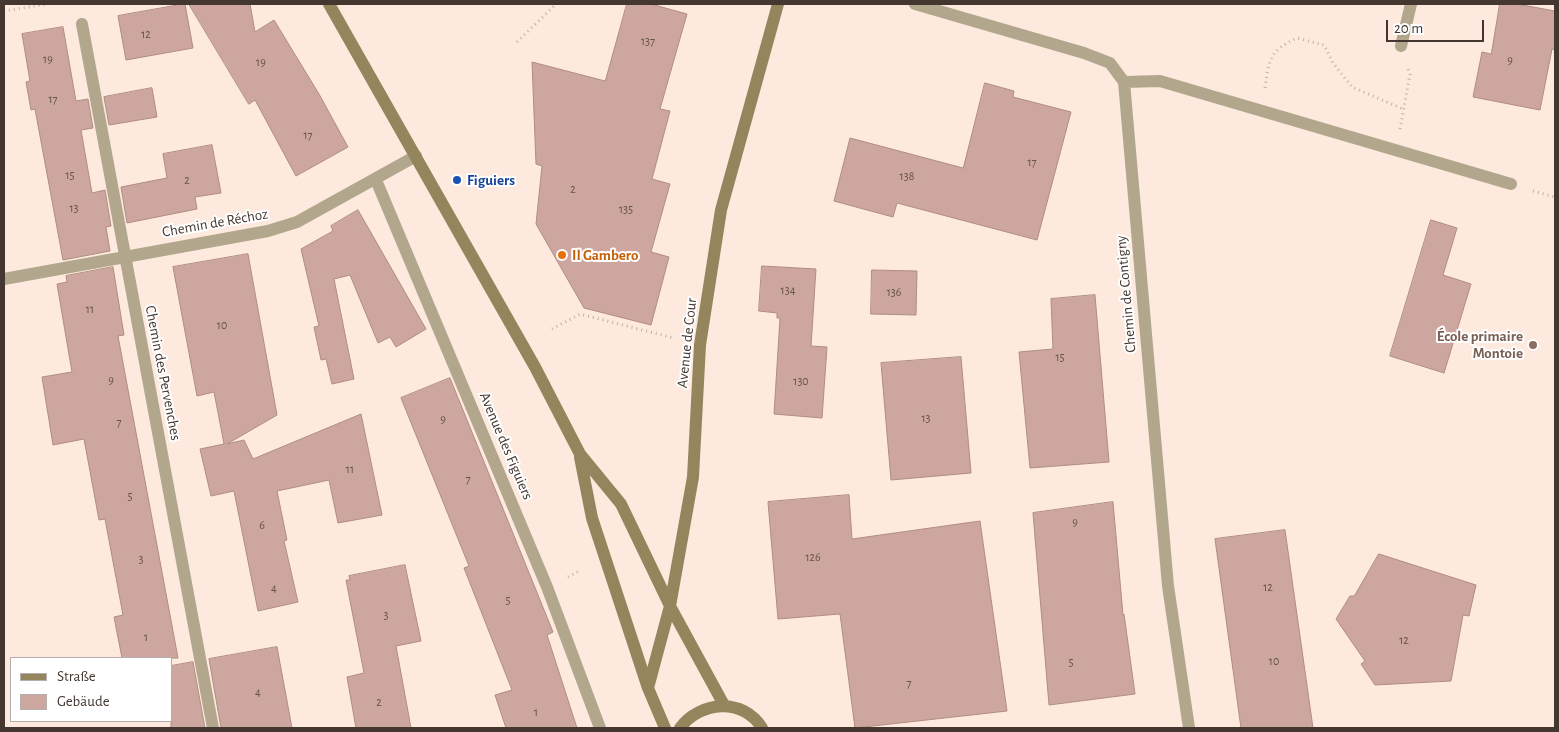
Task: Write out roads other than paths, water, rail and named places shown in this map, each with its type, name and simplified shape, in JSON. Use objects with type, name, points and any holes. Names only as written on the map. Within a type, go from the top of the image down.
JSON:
[{"type":"street","points":[[329,4],[535,367],[580,454],[621,504],[670,606],[724,705]]},
{"type":"street","name":"Avenue de Cour","points":[[648,688],[670,606],[693,477],[700,345],[721,210],[778,4]]},
{"type":"street","points":[[915,4],[1084,53],[1110,63],[1124,82],[1160,81],[1511,184]]},
{"type":"street","points":[[1402,46],[1411,4]]},
{"type":"street","name":"Chemin des Pervenches","points":[[82,24],[213,728]]},
{"type":"street","name":"Chemin de Contigny","points":[[1124,82],[1168,586],[1189,728]]},
{"type":"street","name":"Chemin de Réchoz","points":[[4,279],[268,231],[290,224],[376,180],[416,156]]},
{"type":"street","name":"Avenue des Figuiers","points":[[376,180],[547,587],[600,728]]},
{"type":"street","points":[[580,454],[592,518],[648,688],[666,728]]},
{"type":"street","points":[[680,728],[697,712],[710,707],[724,705],[740,709],[760,725],[771,728]]},
{"type":"place","name":"Figuiers","points":[[457,180]]},
{"type":"place","name":"Il Gambero","points":[[562,255]]},
{"type":"place","name":"École primaire Montoie","points":[[1533,345]]}]
